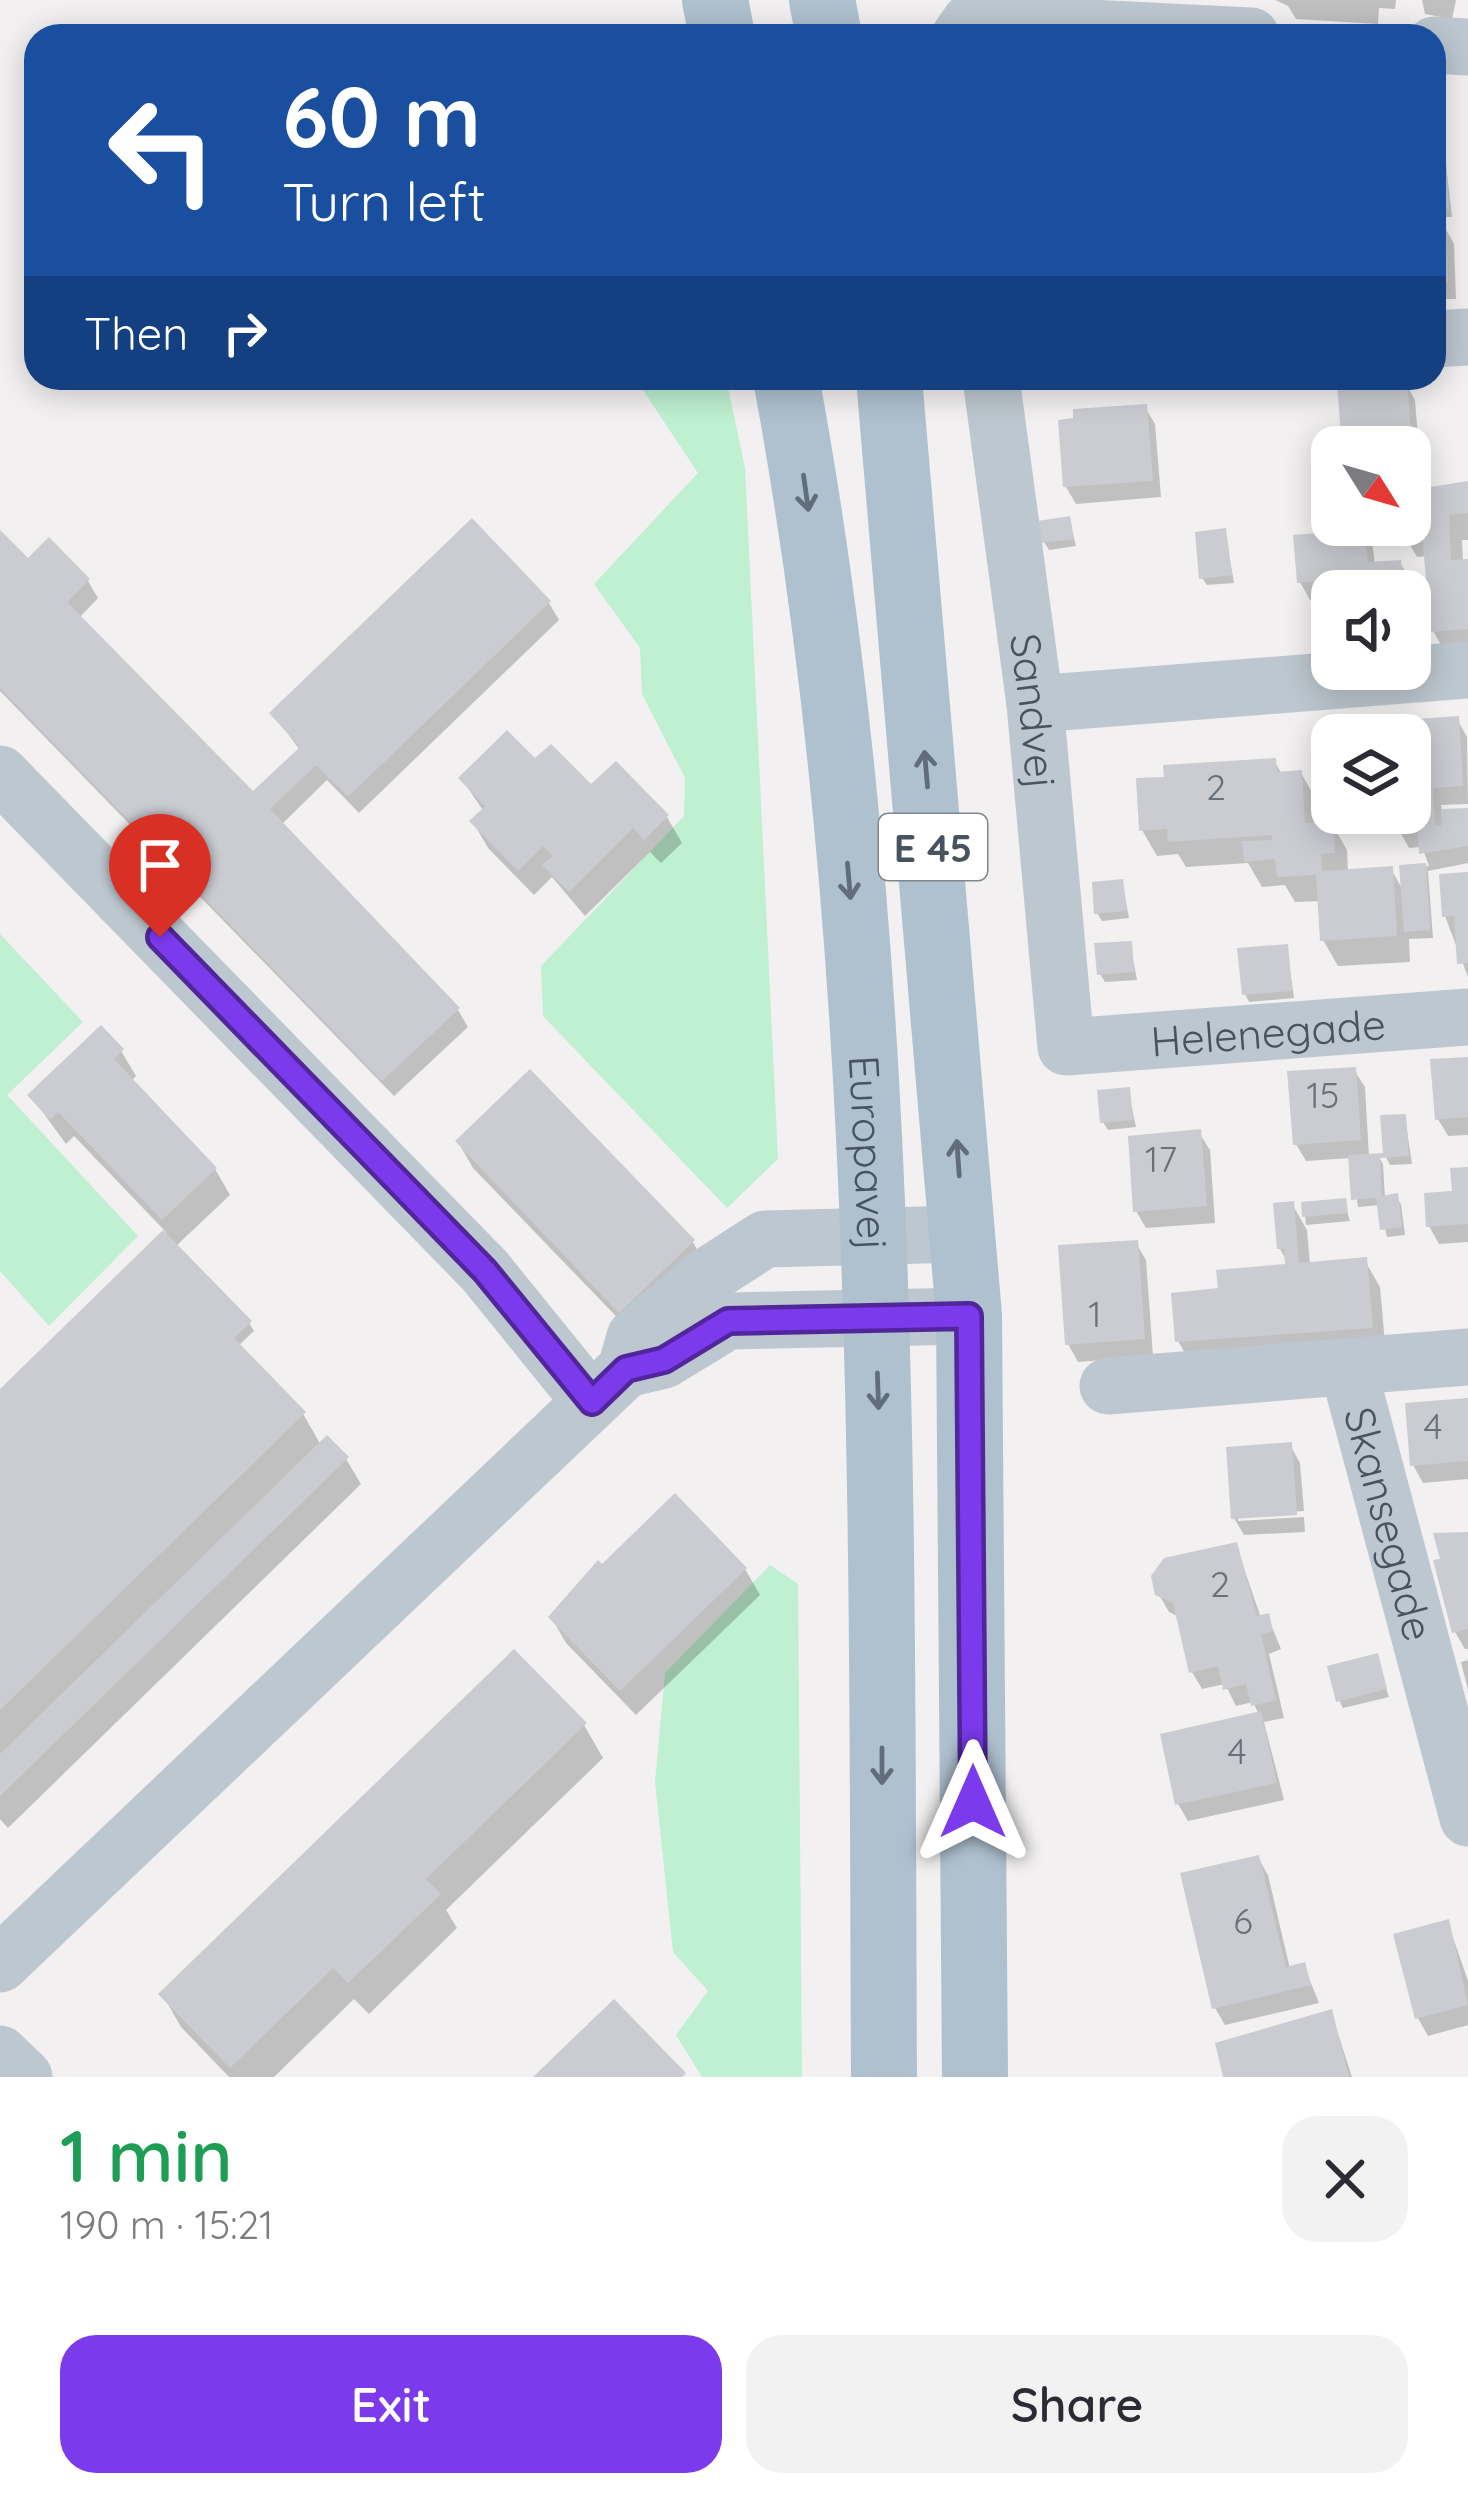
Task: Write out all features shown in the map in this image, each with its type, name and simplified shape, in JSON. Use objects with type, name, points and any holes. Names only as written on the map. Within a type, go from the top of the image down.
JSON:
[{"type":"main road","name":"Europavej","points":[[788,390],[831,675],[860,1012],[875,1318],[884,2077]]},
{"type":"main road","name":"Europavej","points":[[891,390],[969,1316],[975,2077]]},
{"type":"street","points":[[969,24],[1010,24]]},
{"type":"street","name":"Sandvej","points":[[993,390],[1035,704],[1066,1047]]},
{"type":"street","points":[[1035,704],[1468,670]]},
{"type":"street","points":[[0,774],[485,1271],[609,1385]]},
{"type":"street","name":"Helenegade","points":[[1066,1047],[1468,1017]]},
{"type":"street","points":[[0,1964],[609,1385],[635,1336],[709,1275],[765,1239],[872,1232],[963,1234]]},
{"type":"street","points":[[609,1385],[664,1360],[728,1321],[969,1316]]},
{"type":"street","points":[[1108,1386],[1468,1357]]},
{"type":"street","name":"Skansegade","points":[[1348,1366],[1468,1818]]},
{"type":"street","points":[[0,2054],[24,2077]]},
{"type":"green space","points":[[643,390],[729,390],[745,468],[778,1159],[727,1208],[543,1016],[541,966],[684,816],[685,778],[642,694],[640,648],[594,584],[698,473]]},
{"type":"green space","points":[[0,934],[83,1022],[7,1095],[138,1236],[49,1326],[0,1271]]},
{"type":"green space","points":[[770,1565],[798,1584],[802,2077],[702,2077],[676,2035],[708,1991],[673,1952],[655,1782],[665,1673]]},
{"type":"building","points":[[1337,390],[1408,390],[1410,426],[1340,426]]},
{"type":"building","points":[[1147,404],[1153,481],[1063,487],[1058,420],[1073,418],[1073,409]]},
{"type":"building","points":[[1468,481],[1468,513],[1449,515],[1451,560],[1468,559],[1468,629],[1431,632],[1431,570],[1425,570],[1423,546],[1431,546],[1431,487]]},
{"type":"building","points":[[1070,516],[1074,539],[1041,543],[1038,521]]},
{"type":"building","points":[[472,518],[551,601],[348,797],[316,765],[270,809],[460,1008],[382,1081],[0,688],[0,530],[28,558],[49,537],[90,579],[67,602],[253,791],[300,747],[269,713]]},
{"type":"building","points":[[1226,528],[1232,575],[1199,579],[1195,532]]},
{"type":"building","points":[[1311,534],[1311,546],[1366,546],[1368,562],[1401,560],[1402,570],[1311,570],[1311,582],[1297,583],[1293,535]]},
{"type":"building","points":[[1459,716],[1463,786],[1433,788],[1435,825],[1442,825],[1441,809],[1468,808],[1468,846],[1419,854],[1418,834],[1431,834],[1431,718]]},
{"type":"building","points":[[507,730],[535,758],[551,744],[591,784],[616,761],[669,815],[644,840],[633,828],[569,892],[542,865],[553,856],[543,846],[518,871],[469,821],[485,806],[458,778]]},
{"type":"building","points":[[1276,758],[1277,772],[1302,770],[1305,823],[1311,823],[1311,834],[1334,834],[1335,853],[1321,854],[1322,871],[1393,866],[1397,936],[1320,941],[1316,875],[1277,877],[1275,859],[1244,862],[1242,841],[1272,840],[1272,835],[1168,842],[1167,829],[1139,831],[1136,778],[1164,777],[1163,765]]},
{"type":"building","points":[[1426,863],[1430,930],[1404,932],[1399,865]]},
{"type":"building","points":[[1468,872],[1468,963],[1457,964],[1454,916],[1442,917],[1439,874]]},
{"type":"building","points":[[1123,879],[1127,911],[1094,914],[1092,882]]},
{"type":"building","points":[[1132,941],[1134,972],[1097,975],[1094,943]]},
{"type":"building","points":[[1288,944],[1292,991],[1242,995],[1237,948]]},
{"type":"building","points":[[101,1025],[124,1049],[114,1059],[217,1168],[162,1220],[58,1112],[50,1120],[27,1095]]},
{"type":"building","points":[[1468,1057],[1468,1117],[1435,1120],[1430,1059]]},
{"type":"building","points":[[1356,1067],[1361,1140],[1293,1145],[1287,1071]]},
{"type":"building","points":[[530,1069],[695,1240],[619,1313],[455,1141]]},
{"type":"building","points":[[1130,1087],[1133,1120],[1100,1123],[1097,1090]]},
{"type":"building","points":[[1406,1114],[1409,1156],[1380,1158],[1382,1196],[1398,1193],[1402,1227],[1380,1230],[1376,1198],[1351,1200],[1348,1155],[1383,1153],[1380,1115]]},
{"type":"building","points":[[1201,1129],[1207,1206],[1133,1212],[1128,1136]]},
{"type":"building","points":[[1468,1167],[1468,1224],[1426,1227],[1424,1193],[1452,1191],[1450,1168]]},
{"type":"building","points":[[1346,1198],[1348,1213],[1302,1217],[1301,1202]]},
{"type":"building","points":[[1294,1201],[1299,1263],[1367,1257],[1373,1328],[1175,1342],[1171,1293],[1218,1288],[1216,1270],[1285,1264],[1284,1249],[1277,1249],[1273,1203]]},
{"type":"building","points":[[163,1230],[252,1321],[234,1338],[306,1412],[0,1710],[0,1389]]},
{"type":"building","points":[[1138,1240],[1145,1339],[1065,1345],[1058,1245]]},
{"type":"building","points":[[1468,1398],[1468,1461],[1410,1466],[1405,1403]]},
{"type":"building","points":[[327,1435],[349,1457],[0,1796],[0,1754]]},
{"type":"building","points":[[1292,1442],[1297,1515],[1231,1519],[1226,1447]]},
{"type":"building","points":[[675,1493],[747,1568],[620,1691],[548,1617],[598,1560],[602,1564]]},
{"type":"building","points":[[1468,1532],[1468,1629],[1452,1633],[1433,1560],[1440,1559],[1433,1533]]},
{"type":"building","points":[[1237,1542],[1257,1616],[1269,1613],[1273,1631],[1261,1634],[1276,1700],[1251,1706],[1246,1684],[1223,1690],[1218,1666],[1189,1673],[1173,1603],[1155,1595],[1151,1576],[1164,1558]]},
{"type":"building","points":[[514,1649],[587,1723],[426,1879],[441,1894],[348,1983],[333,1968],[230,2068],[158,1994]]},
{"type":"building","points":[[1378,1653],[1387,1689],[1336,1702],[1327,1666]]},
{"type":"building","points":[[1261,1711],[1277,1783],[1175,1805],[1160,1734]]},
{"type":"building","points":[[1259,1855],[1286,1967],[1305,1962],[1311,1985],[1212,2009],[1180,1873]]},
{"type":"building","points":[[1449,1919],[1468,2005],[1415,2019],[1393,1934]]},
{"type":"building","points":[[614,1999],[686,2073],[682,2077],[533,2077]]},
{"type":"building","points":[[1332,2009],[1349,2077],[1223,2077],[1215,2043]]},
{"type":"route","points":[[160,937],[485,1271],[592,1402],[626,1369],[664,1360],[728,1321],[969,1316],[973,1802]]}]
